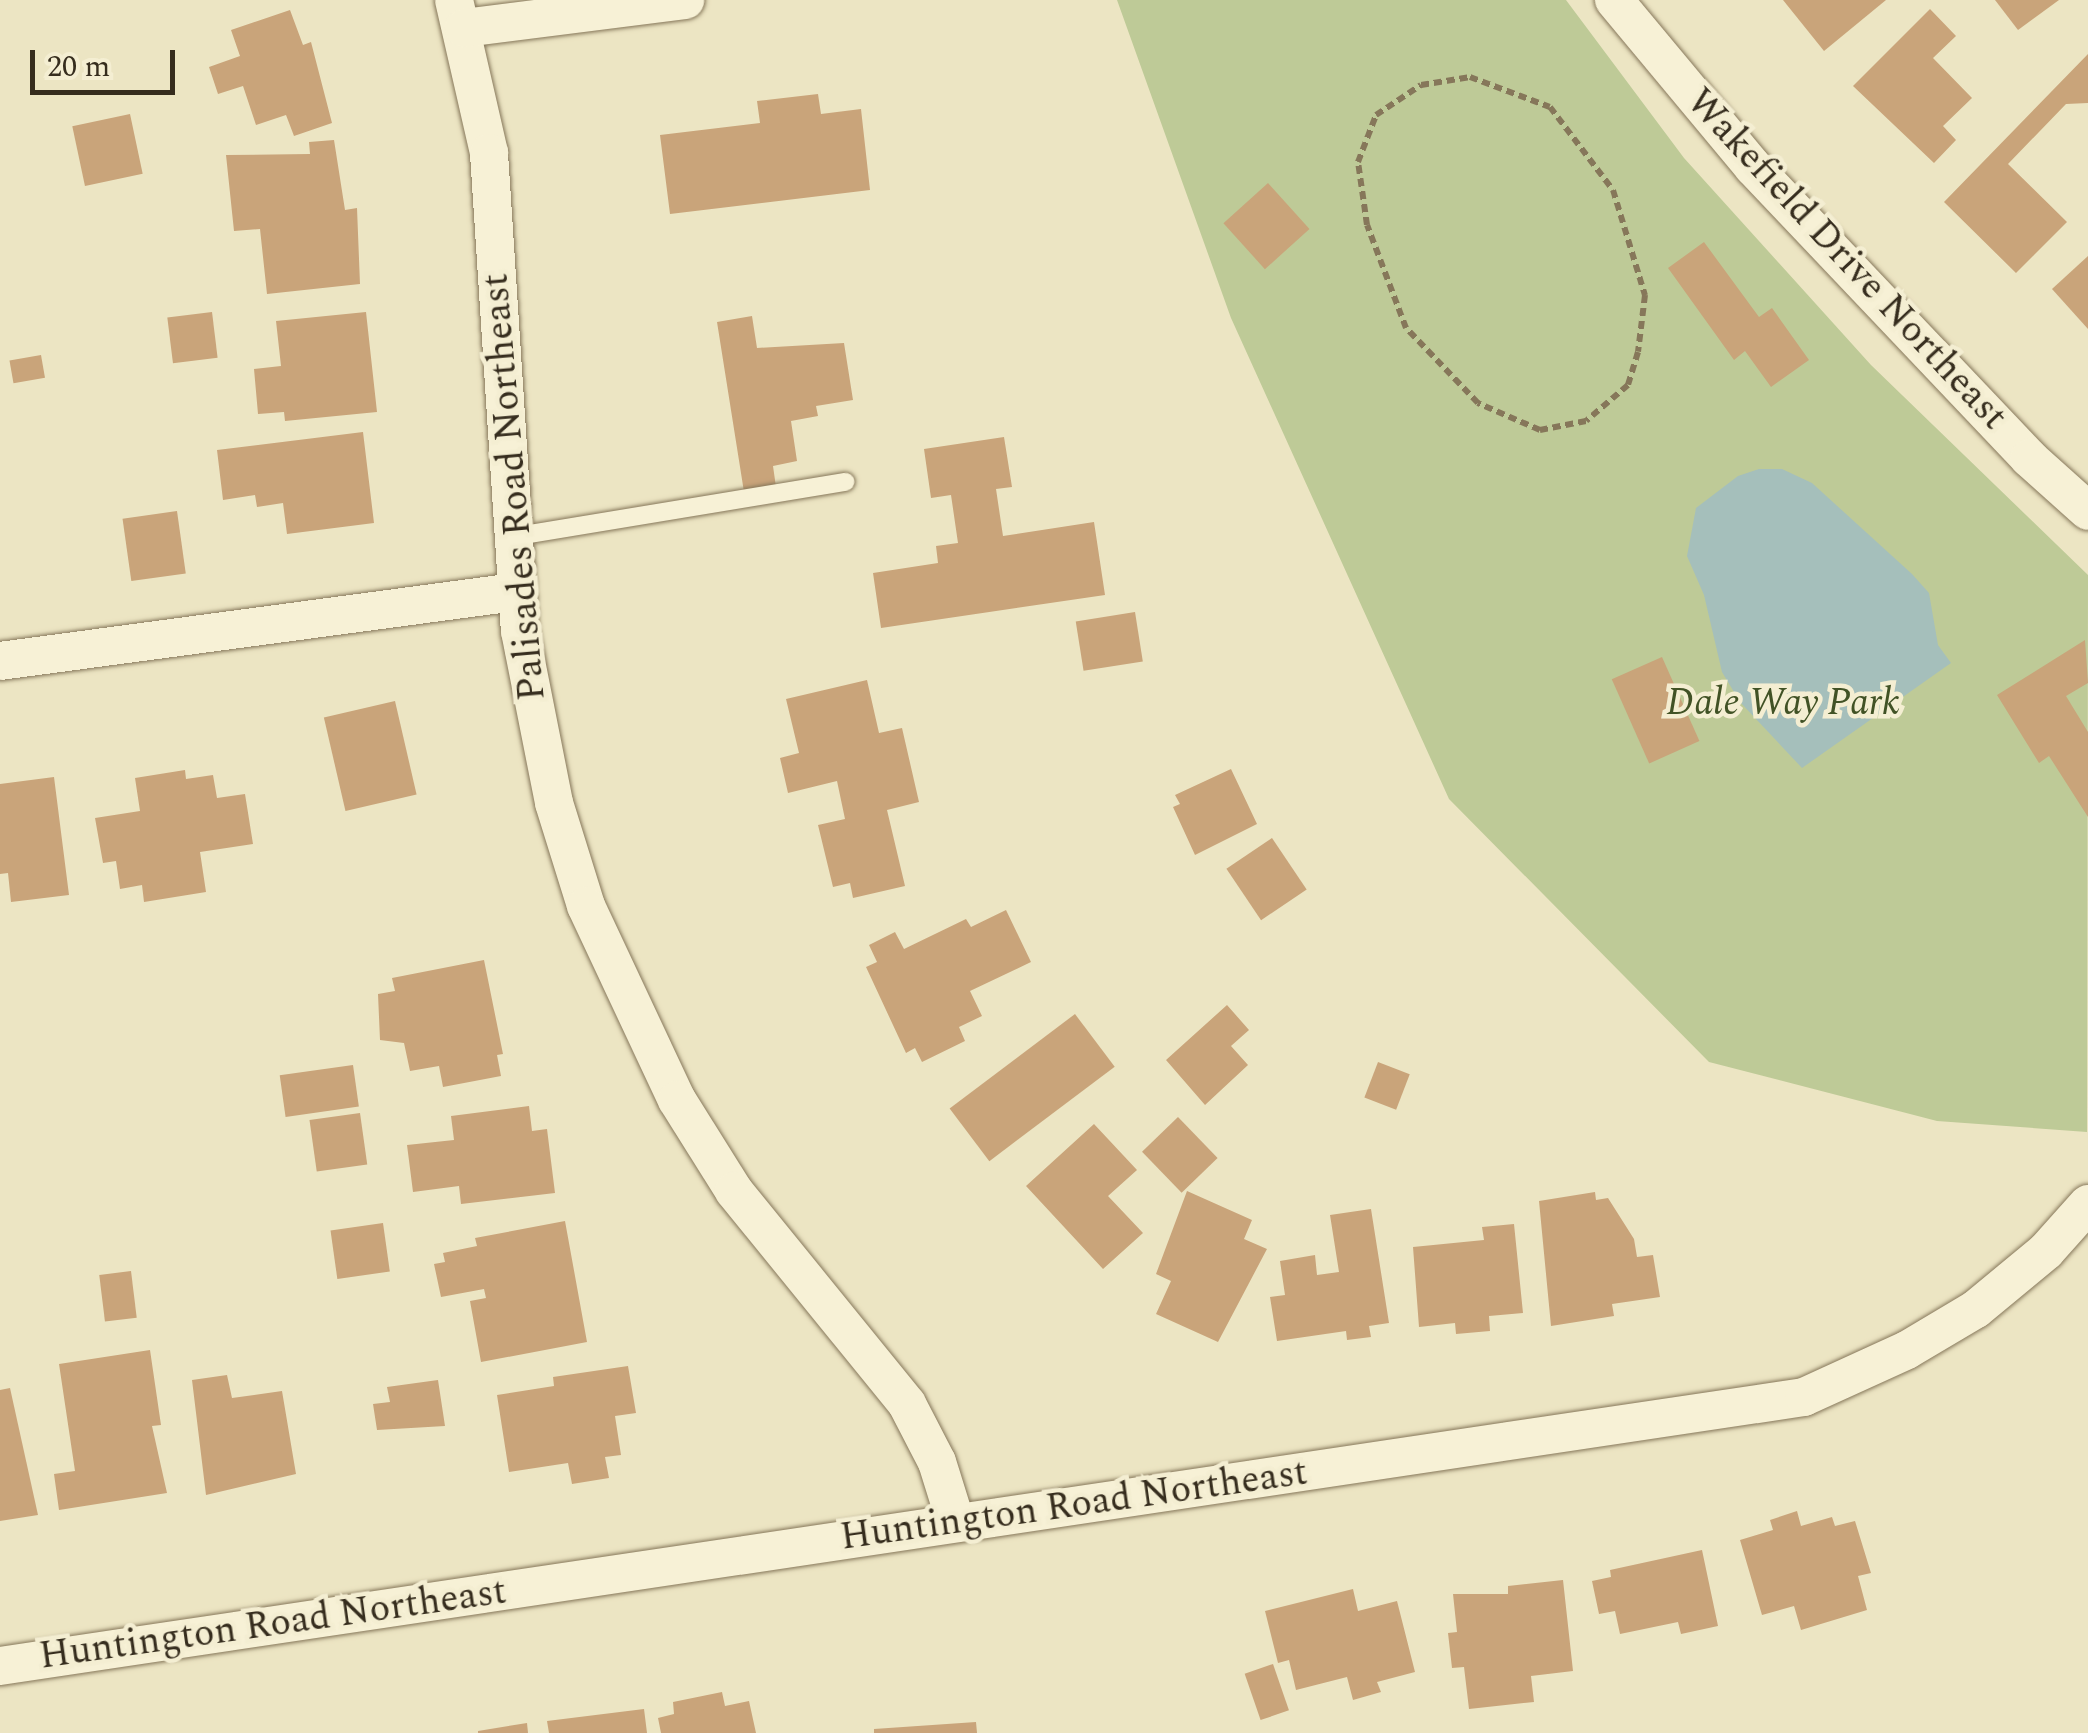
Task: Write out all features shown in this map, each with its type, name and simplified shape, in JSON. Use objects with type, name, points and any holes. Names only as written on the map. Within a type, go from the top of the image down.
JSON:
[{"type":"street","points":[[459,14],[685,0]]},
{"type":"street","name":"Wakefield Drive Northeast","points":[[1614,0],[1766,181],[2029,458],[2088,510]]},
{"type":"street","name":"Palisades Road Northeast","points":[[459,14],[489,153],[515,592],[554,803],[627,1005],[734,1192],[907,1404],[937,1462],[956,1524]]},
{"type":"street","points":[[0,661],[515,592]]},
{"type":"street","name":"Huntington Road Northeast","points":[[0,1666],[1804,1396],[1908,1350],[1976,1309],[2046,1251],[2088,1204]]},
{"type":"lane","points":[[512,538],[845,482]]},
{"type":"path","points":[[1470,77],[1550,108],[1613,190],[1644,295],[1628,385],[1586,421],[1540,430],[1478,403],[1406,328],[1367,225],[1358,162],[1376,115],[1421,84],[1470,77]]},
{"type":"green space","name":"Dale Way Park","points":[[1117,0],[1566,0],[1684,158],[1871,365],[2088,575],[2087,1132],[1937,1121],[1709,1062],[1449,799],[1231,318]]},
{"type":"water","points":[[1759,469],[1782,469],[1812,483],[1912,574],[1929,593],[1938,645],[1951,663],[1802,768],[1740,702],[1722,672],[1704,595],[1687,556],[1696,508],[1738,476]]},
{"type":"building","points":[[1783,0],[1886,0],[1824,51]]},
{"type":"building","points":[[1995,0],[2059,0],[2018,30]]},
{"type":"building","points":[[1930,9],[1956,36],[1933,58],[1972,98],[1943,126],[1956,140],[1934,163],[1853,86]]},
{"type":"building","points":[[290,10],[303,45],[311,42],[332,123],[294,136],[286,115],[256,125],[243,86],[218,94],[209,67],[240,56],[231,30]]},
{"type":"building","points":[[2088,54],[2088,103],[2066,104],[2008,164],[2067,222],[2016,273],[1944,202]]},
{"type":"building","points":[[818,94],[821,114],[861,109],[870,190],[670,214],[660,135],[760,123],[757,101]]},
{"type":"building","points":[[130,114],[143,174],[85,186],[72,126]]},
{"type":"building","points":[[334,140],[345,210],[357,208],[360,284],[267,294],[260,229],[234,231],[226,155],[310,154],[309,142]]},
{"type":"building","points":[[1268,183],[1309,229],[1265,269],[1223,223]]},
{"type":"building","points":[[1704,242],[1759,317],[1772,308],[1809,360],[1771,387],[1745,351],[1734,360],[1668,268]]},
{"type":"building","points":[[2088,256],[2088,329],[2052,289]]},
{"type":"building","points":[[212,312],[218,358],[173,363],[167,317]]},
{"type":"building","points":[[366,312],[377,412],[285,421],[284,412],[258,414],[254,369],[281,366],[276,321]]},
{"type":"building","points":[[752,316],[757,348],[844,343],[853,400],[816,406],[818,416],[791,421],[797,461],[773,466],[776,487],[744,492],[717,322]]},
{"type":"building","points":[[41,355],[45,378],[13,383],[9,361]]},
{"type":"building","points":[[363,432],[374,523],[287,534],[283,503],[257,507],[255,495],[223,500],[217,450]]},
{"type":"building","points":[[1004,437],[1012,487],[996,489],[1003,536],[1094,522],[1105,595],[881,628],[873,573],[938,563],[936,546],[958,543],[951,495],[931,498],[924,449]]},
{"type":"building","points":[[177,511],[186,573],[131,581],[123,519]]},
{"type":"building","points":[[1135,612],[1143,661],[1084,671],[1076,621]]},
{"type":"building","points":[[2085,640],[2088,683],[2066,696],[2088,732],[2088,817],[2049,756],[2039,763],[1997,695]]},
{"type":"building","points":[[1662,657],[1699,741],[1649,763],[1612,679]]},
{"type":"building","points":[[867,680],[879,733],[902,728],[919,802],[887,810],[905,886],[853,898],[850,883],[833,887],[818,825],[845,819],[837,781],[788,793],[780,758],[799,753],[786,699]]},
{"type":"building","points":[[395,701],[417,795],[345,811],[324,717]]},
{"type":"building","points":[[1231,769],[1257,824],[1195,855],[1173,807],[1180,804],[1175,795]]},
{"type":"building","points":[[185,770],[186,779],[213,775],[217,798],[245,794],[253,844],[200,852],[206,892],[144,902],[142,885],[120,889],[116,861],[103,863],[95,818],[140,811],[135,778]]},
{"type":"building","points":[[54,777],[69,895],[11,902],[8,873],[0,874],[0,784]]},
{"type":"building","points":[[1272,838],[1307,889],[1261,920],[1226,869]]},
{"type":"building","points":[[1006,910],[1031,962],[970,991],[982,1016],[959,1027],[965,1041],[922,1062],[915,1048],[906,1053],[866,967],[877,962],[869,945],[895,932],[904,949],[966,919],[971,927]]},
{"type":"building","points":[[484,960],[503,1054],[497,1055],[501,1076],[443,1087],[439,1066],[410,1071],[404,1043],[380,1040],[378,994],[395,991],[392,978]]},
{"type":"building","points":[[1227,1005],[1249,1030],[1231,1046],[1248,1065],[1205,1105],[1166,1060]]},
{"type":"building","points":[[1075,1014],[1115,1067],[989,1161],[950,1108]]},
{"type":"building","points":[[1378,1062],[1410,1074],[1396,1110],[1364,1097]]},
{"type":"building","points":[[353,1065],[359,1107],[286,1117],[280,1075]]},
{"type":"building","points":[[529,1106],[532,1131],[547,1129],[555,1193],[461,1204],[459,1186],[413,1192],[407,1145],[454,1140],[451,1116]]},
{"type":"building","points":[[360,1113],[367,1164],[317,1172],[309,1120]]},
{"type":"building","points":[[1178,1117],[1218,1158],[1182,1193],[1142,1152]]},
{"type":"building","points":[[1094,1124],[1137,1170],[1108,1196],[1143,1233],[1103,1269],[1026,1186]]},
{"type":"building","points":[[1187,1191],[1252,1220],[1244,1239],[1267,1249],[1218,1342],[1156,1314],[1171,1281],[1156,1274]]},
{"type":"building","points":[[1595,1192],[1596,1200],[1608,1198],[1634,1239],[1637,1257],[1653,1255],[1660,1297],[1612,1304],[1614,1316],[1551,1326],[1539,1201]]},
{"type":"building","points":[[1371,1209],[1389,1323],[1369,1326],[1371,1337],[1347,1340],[1346,1331],[1277,1341],[1270,1297],[1285,1295],[1280,1261],[1315,1255],[1317,1275],[1339,1272],[1330,1215]]},
{"type":"building","points":[[565,1221],[587,1342],[481,1362],[470,1301],[486,1298],[484,1289],[441,1297],[434,1264],[445,1262],[443,1253],[477,1246],[475,1238]]},
{"type":"building","points":[[383,1223],[390,1272],[337,1279],[331,1230]]},
{"type":"building","points":[[1514,1224],[1523,1313],[1489,1316],[1490,1331],[1456,1334],[1455,1323],[1419,1327],[1413,1247],[1484,1240],[1482,1227]]},
{"type":"building","points":[[131,1271],[137,1318],[105,1322],[99,1275]]},
{"type":"building","points":[[150,1350],[161,1425],[152,1426],[167,1493],[59,1510],[54,1474],[75,1471],[59,1364]]},
{"type":"building","points":[[628,1366],[636,1413],[615,1416],[621,1455],[605,1457],[609,1478],[572,1484],[568,1463],[509,1472],[497,1395],[554,1386],[553,1377]]},
{"type":"building","points":[[227,1375],[232,1398],[282,1391],[296,1474],[206,1495],[192,1380]]},
{"type":"building","points":[[438,1380],[445,1426],[377,1430],[373,1404],[390,1402],[387,1387]]},
{"type":"building","points":[[10,1388],[38,1515],[0,1521],[0,1390]]},
{"type":"building","points":[[1797,1511],[1801,1526],[1832,1517],[1835,1526],[1855,1521],[1871,1573],[1858,1576],[1867,1610],[1801,1630],[1794,1606],[1762,1615],[1740,1540],[1773,1530],[1770,1520]]},
{"type":"building","points":[[1702,1550],[1718,1626],[1681,1634],[1678,1622],[1620,1634],[1615,1611],[1599,1614],[1592,1581],[1611,1577],[1610,1570]]},
{"type":"building","points":[[1563,1580],[1573,1671],[1531,1676],[1534,1702],[1469,1709],[1464,1667],[1452,1668],[1448,1633],[1457,1632],[1453,1594],[1508,1594],[1508,1586]]},
{"type":"building","points":[[1353,1589],[1358,1611],[1397,1601],[1415,1672],[1377,1682],[1381,1692],[1353,1700],[1347,1677],[1296,1690],[1289,1660],[1278,1663],[1265,1611]]},
{"type":"building","points":[[1273,1664],[1289,1710],[1261,1720],[1245,1674]]},
{"type":"building","points":[[722,1692],[725,1706],[749,1701],[756,1733],[661,1733],[658,1718],[674,1714],[673,1702]]},
{"type":"building","points":[[644,1709],[647,1733],[549,1733],[547,1721]]},
{"type":"building","points":[[976,1722],[977,1733],[874,1733],[874,1729]]},
{"type":"building","points":[[527,1723],[528,1733],[478,1733],[478,1731]]}]
